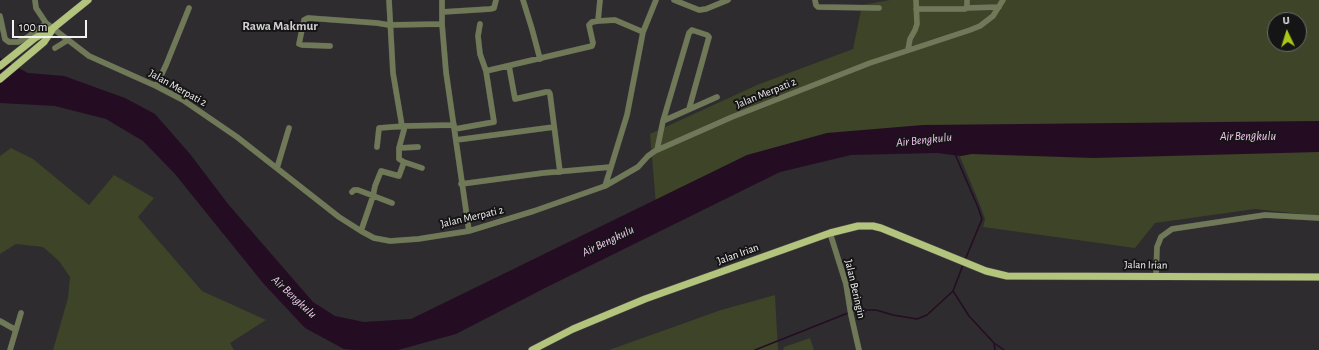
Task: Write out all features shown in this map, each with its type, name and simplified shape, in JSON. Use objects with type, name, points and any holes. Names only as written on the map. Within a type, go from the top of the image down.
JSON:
[{"type":"main road","points":[[0,66],[36,38],[53,29],[88,0]]},
{"type":"main road","points":[[0,79],[44,42],[53,29]]},
{"type":"main road","name":"Jalan Irian","points":[[532,350],[573,329],[645,299],[830,233],[858,226],[874,226],[887,230],[986,271],[1007,276],[1319,277]]},
{"type":"street","points":[[0,16],[5,39],[9,42],[18,42],[28,37],[46,23],[36,8],[34,0]]},
{"type":"street","points":[[389,0],[389,25],[393,73],[403,126],[399,148],[399,159],[422,168]]},
{"type":"street","points":[[442,0],[442,24],[446,72],[469,231]]},
{"type":"street","points":[[442,12],[490,10],[494,8],[496,0]]},
{"type":"street","points":[[523,0],[540,59]]},
{"type":"street","points":[[598,21],[600,0]]},
{"type":"street","points":[[605,186],[627,114],[644,32],[656,0]]},
{"type":"street","points":[[674,0],[699,10],[706,9],[728,0]]},
{"type":"street","points":[[815,0],[818,7],[878,8]]},
{"type":"street","points":[[908,50],[910,39],[917,24],[916,0]]},
{"type":"street","points":[[966,8],[967,0]]},
{"type":"street","name":"Jalan Merpati 2","points":[[46,23],[89,56],[177,96],[209,116],[339,217],[361,232],[374,238],[390,241],[418,239],[469,231],[534,211],[605,186],[634,170],[648,156],[657,150],[817,83],[980,26],[993,16],[1003,0]]},
{"type":"street","points":[[156,86],[189,8]]},
{"type":"street","points":[[916,9],[999,8]]},
{"type":"street","points":[[330,46],[299,44],[298,42],[304,20],[308,18],[389,25],[442,24]]},
{"type":"street","points":[[486,71],[592,46],[589,25],[591,22],[615,20],[644,32]]},
{"type":"street","points":[[377,147],[379,128],[403,126],[454,127],[494,122],[486,71],[480,54],[478,36],[480,24]]},
{"type":"street","points":[[657,150],[663,121],[689,33],[692,30],[707,34],[709,37],[689,109]]},
{"type":"street","points":[[56,48],[68,40]]},
{"type":"street","points":[[509,66],[515,99],[550,92],[560,172]]},
{"type":"street","points":[[663,121],[717,96]]},
{"type":"street","points":[[456,140],[554,127]]},
{"type":"street","points":[[277,168],[289,128]]},
{"type":"street","points":[[399,148],[418,148]]},
{"type":"street","points":[[361,232],[381,171],[399,176],[404,162]]},
{"type":"street","points":[[462,184],[611,167]]},
{"type":"street","points":[[352,192],[356,190],[392,203]]},
{"type":"street","points":[[1156,276],[1157,247],[1161,237],[1172,229],[1264,215],[1319,218]]},
{"type":"street","name":"Jalan Beringin","points":[[830,233],[846,284],[850,312],[860,350]]},
{"type":"street","points":[[10,350],[22,313]]},
{"type":"street","points":[[0,321],[16,330]]},
{"type":"green space","points":[[890,0],[1319,0],[1319,216],[1255,209],[1155,223],[1135,248],[983,227],[985,219],[956,147],[930,129],[656,205],[650,134],[757,85],[853,49],[862,5]]},
{"type":"green space","points":[[11,148],[33,159],[89,205],[114,175],[154,198],[138,217],[202,291],[266,320],[230,343],[234,350],[53,350],[68,298],[70,277],[59,261],[43,247],[16,244],[0,254],[0,156]]},
{"type":"green space","points":[[775,295],[778,350],[609,350],[721,310]]},
{"type":"green space","points":[[810,338],[814,350],[783,350],[784,347]]},
{"type":"water","name":"Air Bengkulu","points":[[0,58],[28,73],[64,76],[125,98],[155,114],[190,154],[228,204],[313,302],[335,316],[364,322],[411,319],[747,155],[827,133],[923,125],[1319,121],[1319,152],[1093,158],[972,154],[961,156],[937,153],[851,155],[780,172],[545,288],[456,334],[398,350],[355,350],[344,349],[305,328],[263,283],[175,174],[143,141],[106,119],[55,106],[0,103]]},
{"type":"waterway","points":[[955,154],[982,219],[965,260]]},
{"type":"waterway","points":[[852,312],[855,310],[876,310],[893,315],[917,319],[927,315],[953,291],[963,265]]},
{"type":"waterway","points":[[953,291],[969,316],[994,343],[995,350]]},
{"type":"waterway","points":[[755,350],[848,313]]},
{"type":"waterway","points":[[994,343],[1004,350]]},
{"type":"district","name":"Rawa Makmur","points":[[280,26]]}]
